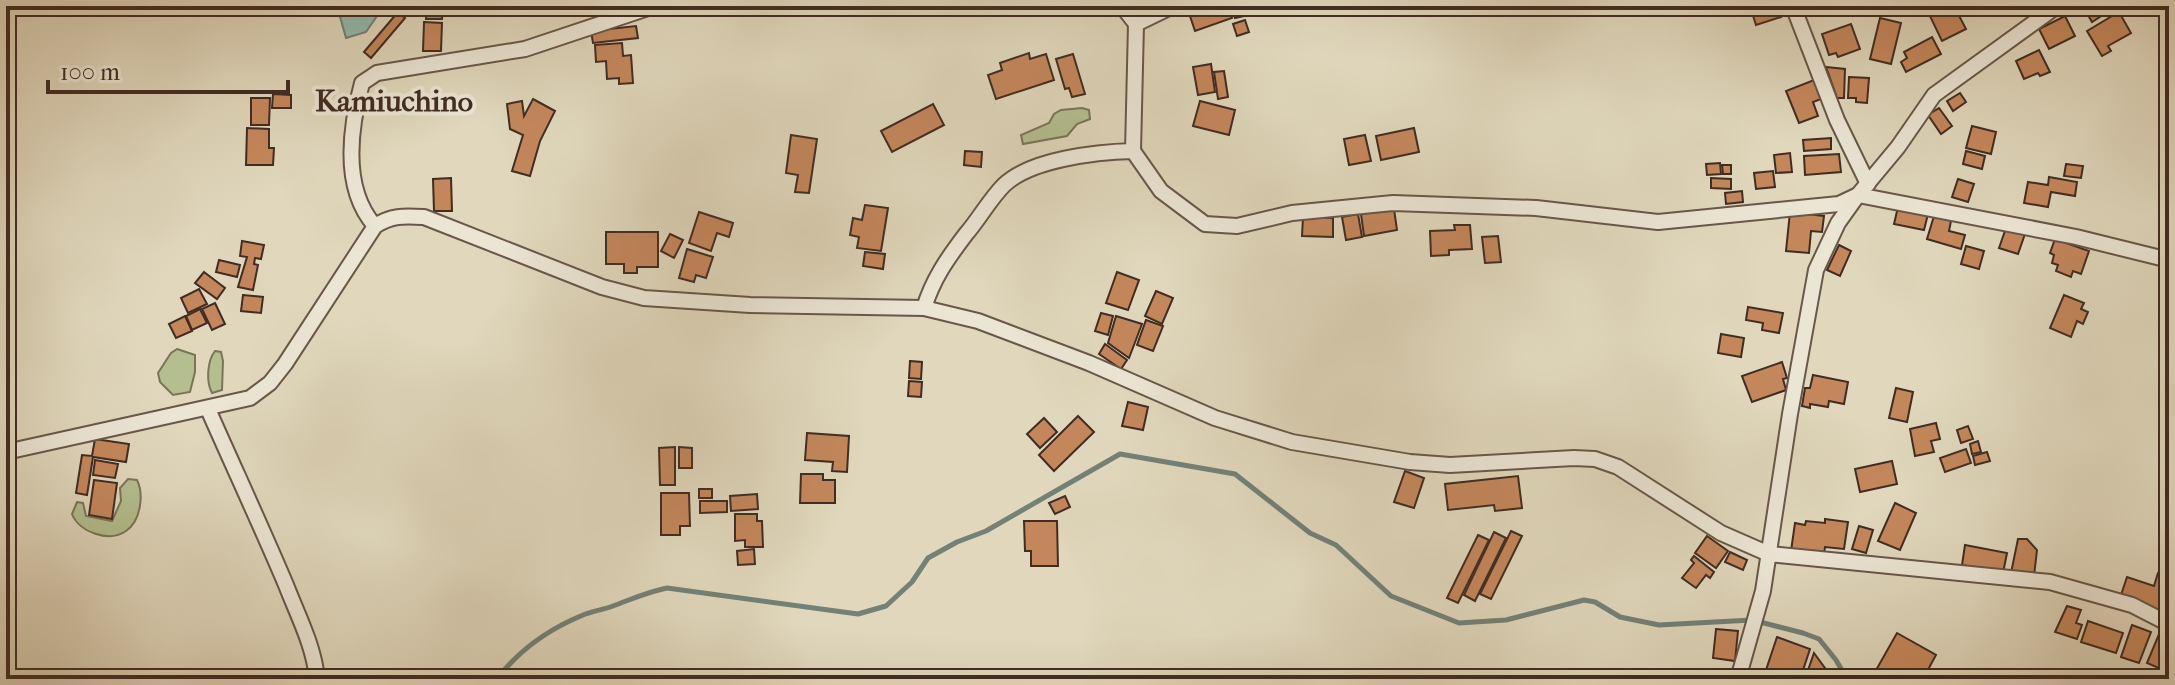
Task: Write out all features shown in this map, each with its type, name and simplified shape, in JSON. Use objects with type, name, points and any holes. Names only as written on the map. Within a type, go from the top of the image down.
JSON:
[{"type":"street","points":[[375,226],[361,207],[353,182],[353,116],[362,83],[377,73],[525,49],[654,6]]},
{"type":"street","points":[[1122,6],[1136,24],[1133,151],[1161,191],[1205,224],[1237,226],[1292,213],[1393,203],[1536,208],[1658,222],[1839,204],[1863,190],[2169,260]]},
{"type":"street","points":[[1136,24],[1173,6]]},
{"type":"street","points":[[1793,6],[1863,190]]},
{"type":"street","points":[[1738,679],[1763,591],[1816,270],[1838,223],[1934,95],[2057,6]]},
{"type":"street","points":[[924,308],[931,283],[1005,184],[1028,170],[1053,163],[1083,156],[1133,151]]},
{"type":"street","points":[[6,452],[250,398],[270,383],[285,364],[375,226],[398,216],[424,217],[602,287],[644,298],[750,305],[924,308],[978,321],[1089,363],[1215,418],[1292,442],[1410,462],[1450,465],[1595,459],[1618,467],[1721,533],[1769,554],[2050,582],[2132,605],[2169,624]]},
{"type":"street","points":[[208,409],[251,499],[315,659],[317,679]]},
{"type":"green space","points":[[1061,110],[1089,110],[1090,119],[1077,124],[1067,136],[1023,144],[1021,135],[1049,123],[1054,114]]},
{"type":"green space","points":[[177,349],[195,355],[195,372],[190,392],[173,395],[160,382],[158,373]]},
{"type":"green space","points":[[215,351],[221,352],[223,361],[222,390],[212,393],[208,372]]},
{"type":"green space","points":[[128,479],[137,480],[141,500],[131,527],[119,534],[103,536],[81,526],[72,514],[77,502],[83,503],[86,516],[112,521],[121,501],[120,488]]},
{"type":"water","points":[[337,6],[384,6],[366,32],[346,38]]},
{"type":"building","points":[[427,6],[443,6],[442,19],[426,19]]},
{"type":"building","points":[[1199,6],[1228,6],[1232,18],[1195,31],[1188,10]]},
{"type":"building","points":[[1231,6],[1241,6],[1244,16],[1235,18]]},
{"type":"building","points":[[1750,6],[1777,6],[1781,17],[1756,25]]},
{"type":"building","points":[[1806,6],[1835,6],[1809,13]]},
{"type":"building","points":[[1941,6],[1954,6],[1966,29],[1942,41],[1928,12]]},
{"type":"building","points":[[2083,6],[2102,6],[2106,13],[2092,22]]},
{"type":"building","points":[[398,12],[405,18],[371,58],[364,52]]},
{"type":"building","points":[[2119,12],[2131,33],[2108,46],[2111,51],[2102,56],[2087,31]]},
{"type":"building","points":[[2065,16],[2075,36],[2049,49],[2039,29]]},
{"type":"building","points":[[1880,18],[1901,23],[1891,64],[1870,59]]},
{"type":"building","points":[[1245,20],[1249,32],[1237,36],[1233,24]]},
{"type":"building","points":[[424,22],[442,23],[441,51],[423,51]]},
{"type":"building","points":[[1851,24],[1860,49],[1838,57],[1836,53],[1829,55],[1822,34]]},
{"type":"building","points":[[636,26],[638,38],[593,43],[591,31]]},
{"type":"building","points":[[1932,37],[1941,54],[1906,72],[1901,62],[1907,58],[1904,52]]},
{"type":"building","points":[[622,43],[623,56],[631,55],[633,83],[619,84],[619,78],[607,79],[606,61],[596,62],[595,45]]},
{"type":"building","points":[[2039,50],[2050,72],[2024,79],[2016,61]]},
{"type":"building","points":[[1029,53],[1030,59],[1046,54],[1054,80],[996,99],[988,75],[1002,70],[1000,63]]},
{"type":"building","points":[[1073,54],[1085,94],[1072,97],[1069,88],[1065,89],[1056,59]]},
{"type":"building","points":[[1211,64],[1215,92],[1198,95],[1193,67]]},
{"type":"building","points":[[1826,67],[1845,69],[1844,98],[1837,98]]},
{"type":"building","points":[[1224,71],[1228,97],[1218,99],[1214,72]]},
{"type":"building","points":[[1849,77],[1869,78],[1867,103],[1848,98]]},
{"type":"building","points":[[1814,80],[1821,99],[1813,102],[1818,116],[1799,123],[1786,91]]},
{"type":"building","points":[[1960,93],[1966,102],[1953,111],[1947,101]]},
{"type":"building","points":[[273,94],[291,95],[291,108],[272,108]]},
{"type":"building","points":[[251,98],[270,98],[269,125],[251,125]]},
{"type":"building","points":[[533,99],[555,111],[540,141],[530,176],[512,171],[523,135],[510,129],[507,104],[522,101],[524,116]]},
{"type":"building","points":[[1200,101],[1235,110],[1229,135],[1193,126]]},
{"type":"building","points":[[933,104],[944,125],[892,152],[881,131]]},
{"type":"building","points":[[1939,108],[1952,126],[1941,134],[1928,115]]},
{"type":"building","points":[[1972,126],[1996,132],[1991,154],[1966,148]]},
{"type":"building","points":[[247,128],[269,129],[269,148],[274,148],[273,165],[246,165]]},
{"type":"building","points":[[1414,128],[1419,152],[1381,160],[1376,136]]},
{"type":"building","points":[[791,135],[817,139],[809,193],[795,192],[798,175],[786,173]]},
{"type":"building","points":[[1365,135],[1371,161],[1349,165],[1344,139]]},
{"type":"building","points":[[1831,138],[1831,149],[1804,151],[1803,140]]},
{"type":"building","points":[[965,151],[982,152],[981,167],[964,165]]},
{"type":"building","points":[[1966,151],[1985,156],[1982,169],[1963,164]]},
{"type":"building","points":[[1790,153],[1792,172],[1776,173],[1774,155]]},
{"type":"building","points":[[1839,154],[1841,172],[1805,175],[1804,156]]},
{"type":"building","points":[[1720,163],[1721,174],[1707,175],[1706,164]]},
{"type":"building","points":[[2066,164],[2083,166],[2081,178],[2064,176]]},
{"type":"building","points":[[1722,165],[1731,165],[1731,174],[1723,174]]},
{"type":"building","points":[[1773,171],[1775,187],[1756,189],[1754,173]]},
{"type":"building","points":[[2049,177],[2077,182],[2075,196],[2051,192],[2048,207],[2024,203],[2028,182],[2048,185]]},
{"type":"building","points":[[451,178],[452,211],[434,211],[433,179]]},
{"type":"building","points":[[1711,178],[1731,179],[1731,189],[1711,188]]},
{"type":"building","points":[[1958,179],[1974,184],[1968,202],[1952,197]]},
{"type":"building","points":[[1742,191],[1743,202],[1726,204],[1725,193]]},
{"type":"building","points":[[865,205],[888,208],[881,251],[857,248],[859,237],[850,235],[853,218],[862,220]]},
{"type":"building","points":[[1898,207],[1928,214],[1924,230],[1894,224]]},
{"type":"building","points":[[1394,209],[1397,230],[1364,236],[1361,214]]},
{"type":"building","points":[[699,212],[733,223],[729,237],[717,233],[711,251],[689,243]]},
{"type":"building","points":[[1790,212],[1824,216],[1822,232],[1811,231],[1809,253],[1786,251]]},
{"type":"building","points":[[1358,214],[1362,237],[1346,240],[1342,217]]},
{"type":"building","points":[[1934,216],[1951,221],[1949,231],[1965,235],[1961,249],[1927,239]]},
{"type":"building","points":[[1303,217],[1333,218],[1333,237],[1302,236]]},
{"type":"building","points":[[1454,225],[1470,225],[1472,249],[1449,250],[1449,255],[1431,256],[1430,231],[1455,230]]},
{"type":"building","points":[[2006,228],[2025,234],[2018,254],[1999,248]]},
{"type":"building","points":[[606,232],[658,232],[658,267],[637,267],[637,273],[624,273],[624,264],[606,264]]},
{"type":"building","points":[[670,234],[683,240],[674,258],[661,251]]},
{"type":"building","points":[[1498,236],[1501,262],[1485,263],[1482,237]]},
{"type":"building","points":[[2055,239],[2089,251],[2081,274],[2073,271],[2071,277],[2056,271],[2058,265],[2052,263],[2054,255],[2050,253]]},
{"type":"building","points":[[242,241],[264,245],[261,259],[255,258],[254,264],[258,265],[253,290],[238,287],[247,257],[240,256]]},
{"type":"building","points":[[1839,245],[1851,251],[1840,276],[1827,270]]},
{"type":"building","points":[[1966,246],[1984,251],[1979,269],[1961,264]]},
{"type":"building","points":[[687,249],[713,257],[706,278],[696,275],[694,282],[679,278]]},
{"type":"building","points":[[865,252],[885,254],[883,269],[863,266]]},
{"type":"building","points":[[219,260],[240,265],[237,277],[216,272]]},
{"type":"building","points":[[204,272],[225,288],[217,299],[195,283]]},
{"type":"building","points":[[1117,272],[1139,280],[1128,310],[1106,303]]},
{"type":"building","points":[[199,289],[207,304],[188,313],[181,298]]},
{"type":"building","points":[[1156,291],[1173,298],[1162,324],[1145,316]]},
{"type":"building","points":[[243,295],[263,297],[261,313],[241,311]]},
{"type":"building","points":[[2064,295],[2084,303],[2081,309],[2088,312],[2083,324],[2077,321],[2071,337],[2050,328]]},
{"type":"building","points":[[215,303],[225,324],[212,330],[202,309]]},
{"type":"building","points":[[1748,307],[1783,313],[1779,333],[1762,330],[1763,323],[1746,320]]},
{"type":"building","points":[[200,309],[207,323],[192,330],[186,316]]},
{"type":"building","points":[[1101,313],[1113,316],[1108,335],[1095,331]]},
{"type":"building","points":[[185,316],[192,331],[176,338],[169,324]]},
{"type":"building","points":[[1116,316],[1142,324],[1129,358],[1108,343]]},
{"type":"building","points":[[1146,320],[1163,326],[1153,351],[1137,345]]},
{"type":"building","points":[[1721,334],[1744,338],[1741,357],[1718,353]]},
{"type":"building","points":[[1105,344],[1127,360],[1121,369],[1099,354]]},
{"type":"building","points":[[910,361],[922,362],[921,379],[909,378]]},
{"type":"building","points":[[1782,362],[1787,378],[1783,379],[1786,390],[1752,402],[1742,376]]},
{"type":"building","points":[[1813,375],[1848,382],[1844,404],[1829,401],[1828,407],[1802,406],[1805,388],[1810,388]]},
{"type":"building","points":[[909,381],[922,382],[921,397],[908,396]]},
{"type":"building","points":[[1896,388],[1913,392],[1907,422],[1889,418]]},
{"type":"building","points":[[1128,402],[1148,407],[1143,430],[1122,426]]},
{"type":"building","points":[[1078,416],[1094,432],[1054,471],[1039,455]]},
{"type":"building","points":[[1044,418],[1057,432],[1040,448],[1027,434]]},
{"type":"building","points":[[1936,423],[1940,439],[1931,441],[1934,452],[1915,456],[1910,429]]},
{"type":"building","points":[[1968,426],[1973,439],[1961,443],[1957,430]]},
{"type":"building","points":[[807,433],[849,436],[847,472],[832,471],[833,462],[805,460]]},
{"type":"building","points":[[95,439],[129,444],[126,462],[93,457],[87,495],[76,493],[82,455],[92,456]]},
{"type":"building","points":[[1978,441],[1981,452],[1972,454],[1970,444]]},
{"type":"building","points":[[675,447],[675,485],[660,485],[659,448]]},
{"type":"building","points":[[679,447],[692,448],[692,468],[679,468]]},
{"type":"building","points":[[1966,449],[1971,463],[1945,472],[1940,458]]},
{"type":"building","points":[[1987,452],[1990,461],[1975,465],[1973,456]]},
{"type":"building","points":[[95,460],[118,464],[115,478],[93,475]]},
{"type":"building","points":[[1892,461],[1897,484],[1860,492],[1855,469]]},
{"type":"building","points":[[1405,471],[1424,478],[1414,508],[1394,502]]},
{"type":"building","points":[[801,474],[823,474],[823,480],[835,480],[835,503],[800,503]]},
{"type":"building","points":[[1518,476],[1522,508],[1495,511],[1494,505],[1448,510],[1445,484]]},
{"type":"building","points":[[94,480],[117,483],[112,519],[89,515]]},
{"type":"building","points":[[699,489],[712,489],[712,498],[699,498]]},
{"type":"building","points":[[661,493],[689,493],[690,526],[680,526],[680,535],[661,535]]},
{"type":"building","points":[[757,494],[758,509],[731,511],[730,496]]},
{"type":"building","points":[[1065,496],[1070,507],[1055,514],[1049,503]]},
{"type":"building","points":[[700,501],[727,501],[727,512],[700,513]]},
{"type":"building","points":[[1895,503],[1916,513],[1900,550],[1878,541]]},
{"type":"building","points":[[735,514],[757,514],[757,521],[762,521],[763,547],[745,547],[745,540],[735,541]]},
{"type":"building","points":[[1825,519],[1848,522],[1844,549],[1825,547],[1824,555],[1791,551],[1795,523],[1825,523]]},
{"type":"building","points":[[1024,521],[1057,521],[1058,566],[1031,566],[1031,551],[1025,551]]},
{"type":"building","points":[[1859,526],[1873,530],[1866,553],[1852,549]]},
{"type":"building","points":[[1511,531],[1522,536],[1491,599],[1480,594]]},
{"type":"building","points":[[1494,532],[1506,538],[1475,601],[1464,595]]},
{"type":"building","points":[[1478,535],[1489,540],[1458,603],[1447,598]]},
{"type":"building","points":[[1707,536],[1728,551],[1716,568],[1695,553]]},
{"type":"building","points":[[2018,539],[2027,539],[2037,550],[2034,576],[2011,573]]},
{"type":"building","points":[[1965,545],[2007,553],[2003,573],[1962,565]]},
{"type":"building","points":[[754,549],[755,564],[738,565],[737,551]]},
{"type":"building","points":[[1730,552],[1747,560],[1743,570],[1725,562]]},
{"type":"building","points":[[1694,556],[1714,572],[1710,578],[1706,575],[1696,588],[1682,578],[1694,563],[1691,560]]},
{"type":"building","points":[[2158,573],[2169,577],[2160,611],[2120,598],[2127,577],[2154,586]]},
{"type":"building","points":[[2067,606],[2081,610],[2076,623],[2082,625],[2077,639],[2055,632]]},
{"type":"building","points":[[2088,621],[2123,633],[2116,653],[2081,642]]},
{"type":"building","points":[[2132,625],[2151,632],[2139,663],[2121,657]]},
{"type":"building","points":[[1716,629],[1738,631],[1735,661],[1713,658]]},
{"type":"building","points":[[1897,633],[1936,655],[1923,679],[1871,679]]},
{"type":"building","points":[[2159,634],[2169,639],[2169,667],[2163,664],[2161,669],[2147,663]]},
{"type":"building","points":[[1777,637],[1810,649],[1800,679],[1763,679]]},
{"type":"building","points":[[1814,653],[1833,679],[1805,679]]},
{"type":"waterway","points":[[497,679],[525,650],[558,627],[586,614],[667,588],[858,614],[886,606],[912,582],[928,558],[986,531],[1120,454],[1235,474],[1310,533],[1336,545],[1391,596],[1459,623],[1506,620],[1584,600],[1595,602],[1620,617],[1659,625],[1752,620],[1819,639],[1847,679]]},
{"type":"district","name":"Kamiuchino","points":[[394,101]]}]
